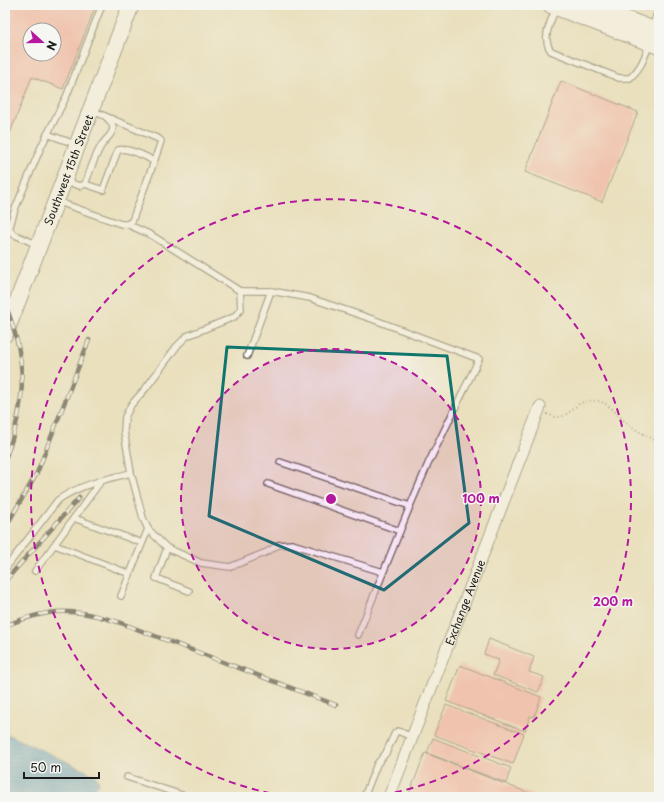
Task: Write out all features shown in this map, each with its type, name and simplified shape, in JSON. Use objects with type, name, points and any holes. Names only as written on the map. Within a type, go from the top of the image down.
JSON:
[{"type":"main road","name":"Southwest 15th Street","points":[[5,334],[10,305],[39,245],[131,5]]},
{"type":"main road","points":[[589,5],[656,33]]},
{"type":"main road","points":[[554,6],[656,33]]},
{"type":"street","name":"Exchange Avenue","points":[[388,797],[539,409]]},
{"type":"lane","points":[[39,245],[13,234],[7,226],[47,134],[67,95],[102,5]]},
{"type":"lane","points":[[554,6],[546,37],[547,46],[550,51],[619,78],[630,78],[640,68],[656,33]]},
{"type":"lane","points":[[91,110],[161,141],[132,221],[127,224]]},
{"type":"lane","points":[[86,184],[98,151],[106,138],[112,134],[114,129],[113,124],[106,117]]},
{"type":"lane","points":[[47,134],[77,145]]},
{"type":"lane","points":[[64,180],[80,186],[86,184],[103,190],[118,150],[122,148],[145,156],[154,162]]},
{"type":"lane","points":[[56,201],[122,224],[127,224],[150,235],[240,291],[271,291],[310,298],[376,320],[479,359],[410,506],[358,635]]},
{"type":"lane","points":[[240,291],[241,309],[234,317],[187,336],[177,346],[146,388],[131,405],[125,417],[124,431],[131,473],[141,512],[148,529],[167,548],[201,563],[230,567],[267,552],[278,545],[292,544],[383,572]]},
{"type":"lane","points":[[247,356],[271,291]]},
{"type":"lane","points":[[280,462],[410,506]]},
{"type":"lane","points":[[5,568],[58,500],[70,491],[131,473]]},
{"type":"lane","points":[[35,571],[101,481]]},
{"type":"lane","points":[[268,484],[400,531]]},
{"type":"lane","points":[[74,518],[142,544]]},
{"type":"lane","points":[[121,596],[148,529]]},
{"type":"lane","points":[[55,545],[130,574]]},
{"type":"lane","points":[[167,548],[156,578],[189,591]]},
{"type":"lane","points":[[364,797],[377,764],[386,753],[395,733],[398,731],[412,737]]},
{"type":"lane","points":[[127,776],[188,797]]},
{"type":"path","points":[[539,409],[557,418],[564,416],[578,404],[588,401],[598,402],[607,405],[634,428],[659,442]]},
{"type":"highlighted area","points":[[227,347],[447,356],[469,523],[384,590],[209,516]]},
{"type":"water","points":[[5,733],[95,775],[99,783],[91,791],[76,796],[57,798],[5,797]]},
{"type":"building","points":[[8,5],[96,5],[63,89],[32,77],[5,146],[5,12]]},
{"type":"building","points":[[631,5],[649,5],[647,11]]},
{"type":"building","points":[[561,81],[638,112],[602,202],[525,172]]},
{"type":"building","points":[[489,639],[534,657],[529,672],[544,677],[538,692],[493,675],[499,660],[484,654]]},
{"type":"building","points":[[460,665],[541,697],[534,717],[530,716],[525,731],[446,701]]},
{"type":"building","points":[[446,705],[524,734],[513,764],[434,735]]},
{"type":"building","points":[[433,738],[511,768],[506,783],[427,753]]},
{"type":"building","points":[[425,753],[539,797],[408,797]]},
{"type":"railway","points":[[5,304],[18,344],[22,382],[18,419],[5,459]]},
{"type":"railway","points":[[5,528],[37,473],[89,340]]},
{"type":"railway","points":[[5,581],[79,498]]},
{"type":"railway","points":[[5,626],[36,615],[50,613],[76,612],[90,614],[121,623],[336,705]]}]
